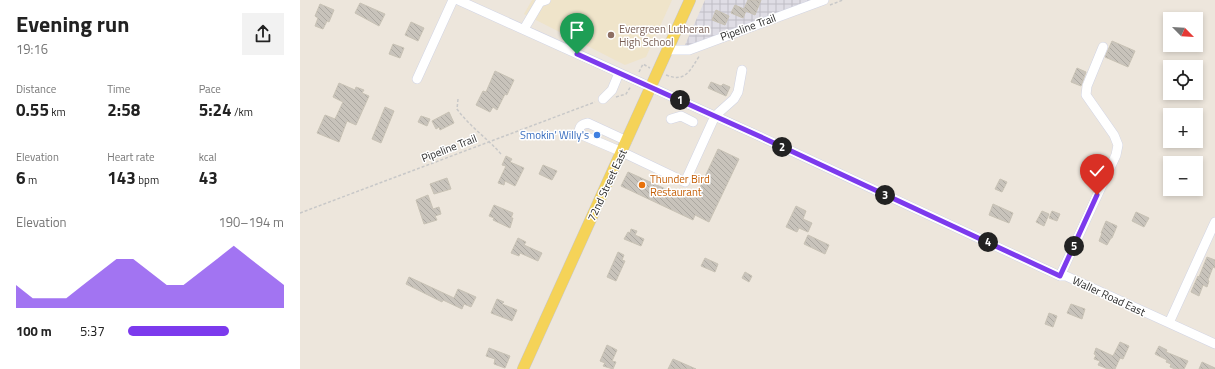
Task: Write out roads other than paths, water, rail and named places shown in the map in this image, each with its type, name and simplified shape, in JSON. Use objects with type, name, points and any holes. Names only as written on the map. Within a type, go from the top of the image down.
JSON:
[{"type":"main road","name":"72nd Street East","points":[[523,369],[690,0]]},
{"type":"street","points":[[417,79],[453,0]]},
{"type":"street","name":"Waller Road East","points":[[458,0],[715,116],[1060,276],[1066,276],[1215,344]]},
{"type":"street","points":[[524,29],[540,2],[546,0]]},
{"type":"street","points":[[668,50],[689,50],[826,3]]},
{"type":"street","points":[[1060,276],[1116,155],[1118,145],[1114,135],[1086,95],[1087,86],[1103,47]]},
{"type":"street","points":[[627,141],[588,124],[583,124],[579,131],[582,135],[685,182],[715,116],[734,99],[738,92],[742,70]]},
{"type":"street","points":[[603,99],[612,90],[619,73]]},
{"type":"street","points":[[671,119],[681,116],[693,122]]},
{"type":"street","points":[[1169,323],[1215,222]]},
{"type":"place","name":"Evergreen Lutheran High School","points":[[611,35]]},
{"type":"place","name":"Smokin' Willy's","points":[[597,135]]},
{"type":"place","name":"Thunder Bird Restaurant","points":[[642,185]]}]
